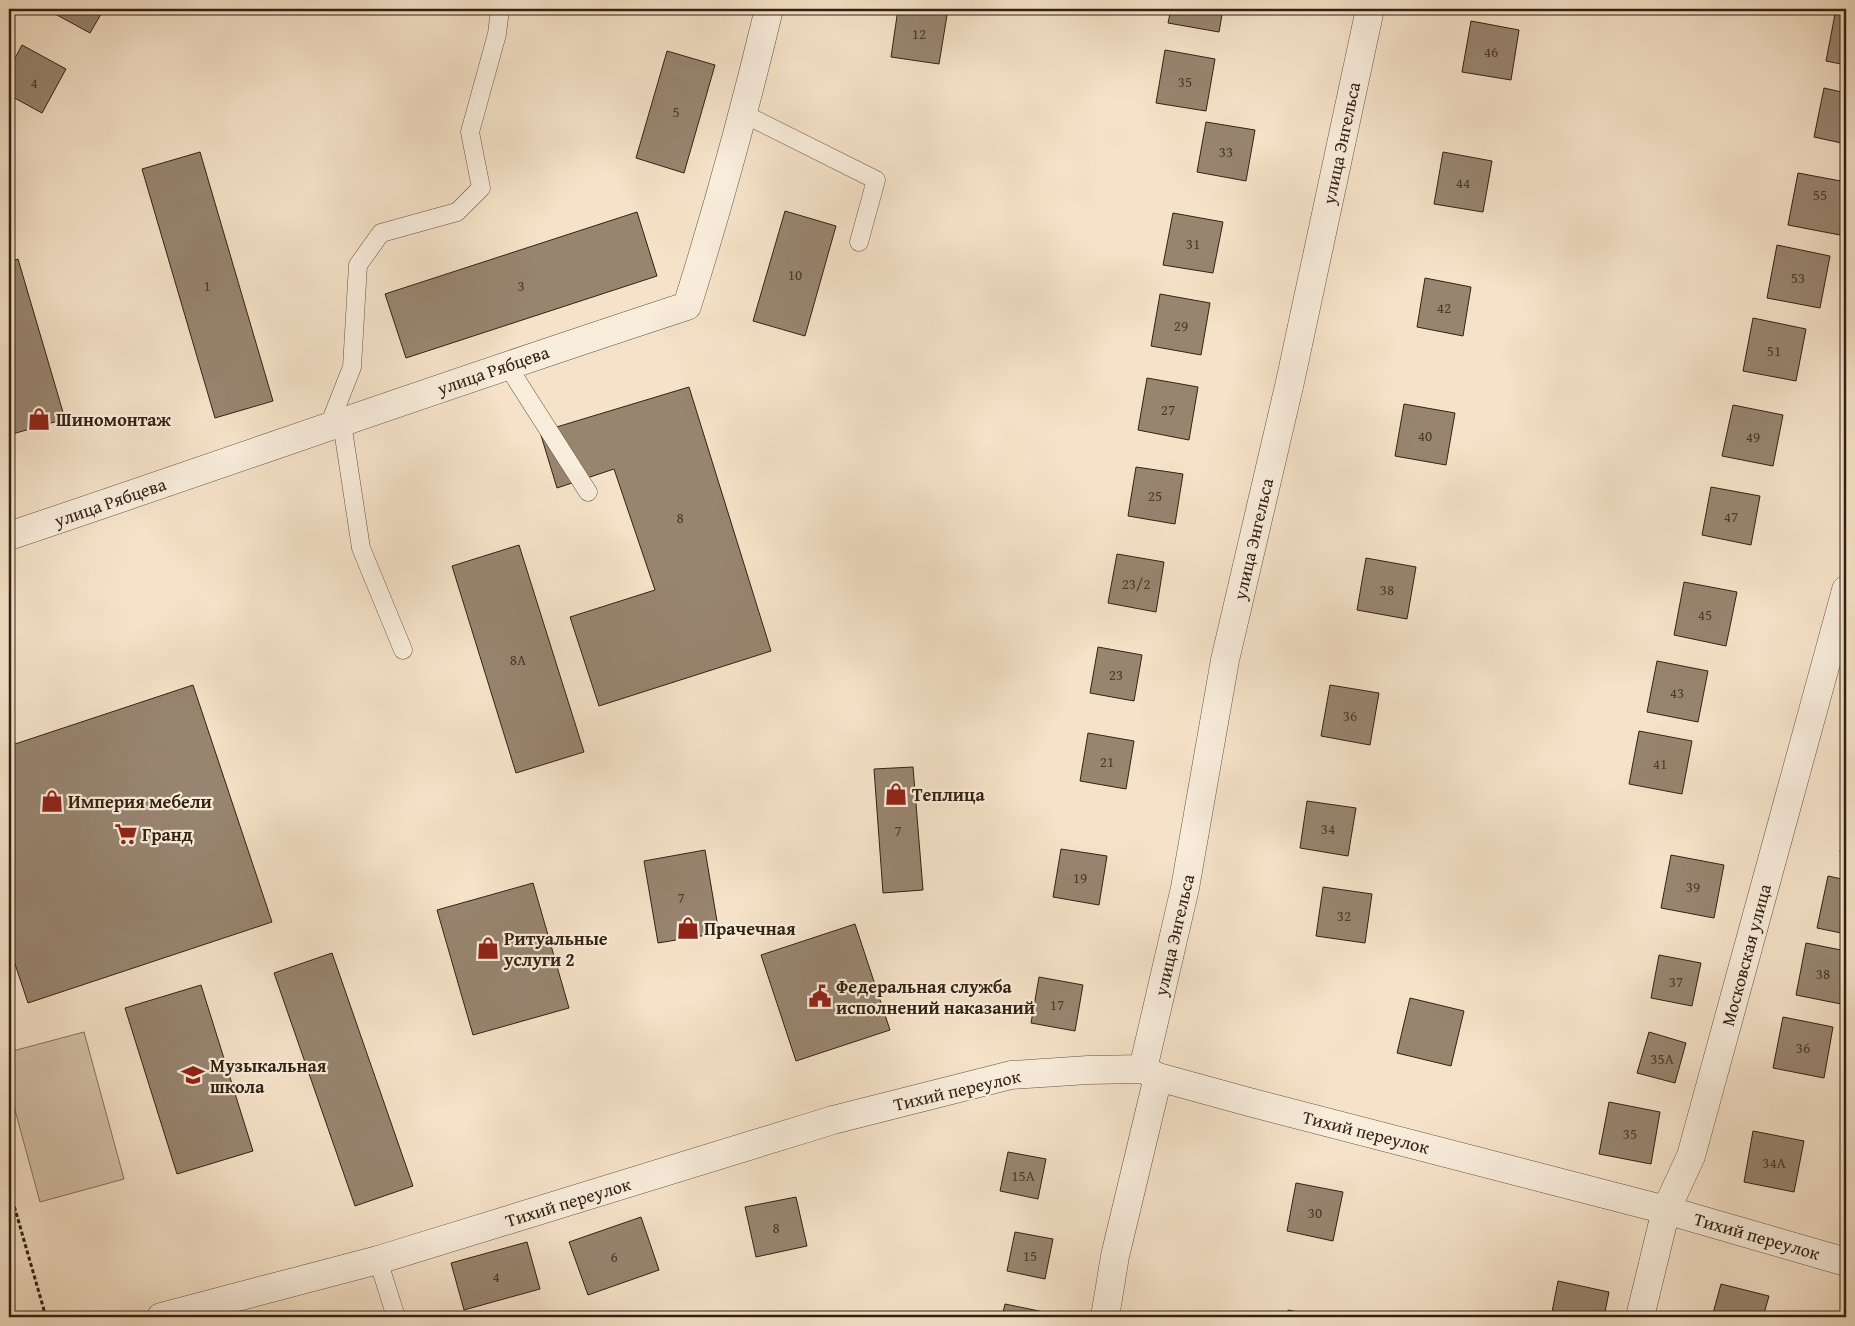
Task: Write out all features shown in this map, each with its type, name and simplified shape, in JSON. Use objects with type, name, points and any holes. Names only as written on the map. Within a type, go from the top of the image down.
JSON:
[{"type":"street","name":"улица Рябцева","points":[[9,536],[335,426],[506,365],[686,306],[713,223],[744,114],[769,9]]},
{"type":"street","name":"улица Энгельса","points":[[1105,1317],[1186,888],[1225,660],[1290,382],[1370,9]]},
{"type":"street","name":"Московская улица","points":[[1640,1317],[1666,1210],[1691,1156],[1846,590]]},
{"type":"street","name":"Тихий переулок","points":[[161,1317],[378,1260],[833,1120],[1011,1075],[1088,1070],[1150,1073],[1258,1105],[1666,1210],[1846,1262]]},
{"type":"lane","points":[[403,650],[361,548],[335,426],[352,367],[358,265],[381,233],[457,212],[481,188],[470,132],[496,34],[500,9]]},
{"type":"lane","points":[[744,114],[876,180],[859,242]]},
{"type":"lane","points":[[506,365],[588,492]]},
{"type":"lane","points":[[378,1260],[396,1317]]},
{"type":"path","points":[[9,1188],[46,1317]]},
{"type":"shaded area","points":[[84,1032],[124,1179],[40,1202],[9,1088],[9,1052]]},
{"type":"building","points":[[46,9],[104,9],[90,33]]},
{"type":"building","points":[[898,9],[948,9],[939,64],[891,57]]},
{"type":"building","points":[[1171,9],[1223,9],[1219,32],[1168,23]]},
{"type":"building","points":[[1836,9],[1846,9],[1846,65],[1826,61]]},
{"type":"building","points":[[1471,21],[1519,30],[1511,80],[1462,72]]},
{"type":"building","points":[[22,45],[66,69],[42,113],[9,95],[9,69]]},
{"type":"building","points":[[1165,50],[1215,59],[1206,111],[1156,103]]},
{"type":"building","points":[[667,51],[715,65],[684,173],[636,158]]},
{"type":"building","points":[[1824,88],[1846,93],[1846,144],[1814,137]]},
{"type":"building","points":[[1206,122],[1255,130],[1246,181],[1197,172]]},
{"type":"building","points":[[200,152],[273,401],[215,418],[142,169]]},
{"type":"building","points":[[1443,152],[1492,161],[1483,212],[1434,204]]},
{"type":"building","points":[[1798,173],[1846,182],[1846,205],[1840,235],[1788,225]]},
{"type":"building","points":[[785,211],[836,226],[805,336],[753,321]]},
{"type":"building","points":[[637,212],[657,276],[406,358],[385,294]]},
{"type":"building","points":[[1173,213],[1223,222],[1213,273],[1163,265]]},
{"type":"building","points":[[1777,245],[1830,256],[1820,308],[1767,298]]},
{"type":"building","points":[[18,259],[65,419],[9,435],[9,262]]},
{"type":"building","points":[[1425,278],[1471,287],[1463,336],[1417,327]]},
{"type":"building","points":[[1160,294],[1210,303],[1201,355],[1151,346]]},
{"type":"building","points":[[1753,318],[1806,329],[1796,381],[1743,371]]},
{"type":"building","points":[[1147,378],[1198,387],[1189,440],[1138,430]]},
{"type":"building","points":[[689,387],[771,651],[599,706],[570,617],[655,590],[614,469],[557,488],[540,432]]},
{"type":"building","points":[[1404,404],[1455,413],[1446,465],[1395,456]]},
{"type":"building","points":[[1733,405],[1783,415],[1773,466],[1722,456]]},
{"type":"building","points":[[1136,467],[1183,474],[1175,524],[1128,516]]},
{"type":"building","points":[[1711,487],[1760,496],[1751,545],[1702,535]]},
{"type":"building","points":[[519,545],[584,752],[516,773],[452,566]]},
{"type":"building","points":[[1117,554],[1164,562],[1156,612],[1108,603]]},
{"type":"building","points":[[1366,558],[1416,567],[1407,619],[1357,610]]},
{"type":"building","points":[[1684,582],[1737,592],[1726,646],[1674,635]]},
{"type":"building","points":[[1098,647],[1142,655],[1134,701],[1090,693]]},
{"type":"building","points":[[1657,661],[1708,671],[1698,722],[1647,712]]},
{"type":"building","name":"Гранд","points":[[193,685],[272,922],[28,1003],[9,946],[9,746]]},
{"type":"building","points":[[1330,685],[1379,693],[1370,745],[1321,736]]},
{"type":"building","points":[[1639,731],[1692,741],[1682,794],[1629,784]]},
{"type":"building","points":[[1088,733],[1134,741],[1126,789],[1080,781]]},
{"type":"building","points":[[913,767],[923,890],[883,893],[874,769]]},
{"type":"building","points":[[1307,801],[1356,808],[1348,856],[1300,848]]},
{"type":"building","points":[[1846,820],[1846,853],[1840,852]]},
{"type":"building","points":[[1061,849],[1107,856],[1099,905],[1053,897]]},
{"type":"building","points":[[705,850],[719,933],[658,943],[644,861]]},
{"type":"building","points":[[1671,855],[1724,865],[1714,918],[1661,908]]},
{"type":"building","points":[[1828,876],[1846,880],[1846,934],[1817,928]]},
{"type":"building","points":[[533,883],[569,1008],[473,1035],[437,910]]},
{"type":"building","points":[[1323,887],[1372,894],[1365,943],[1316,936]]},
{"type":"building","points":[[855,924],[890,1030],[796,1061],[761,955]]},
{"type":"building","points":[[1806,943],[1846,951],[1846,1005],[1796,995]]},
{"type":"building","points":[[332,953],[413,1186],[355,1206],[274,973]]},
{"type":"building","points":[[1659,955],[1701,963],[1692,1006],[1651,998]]},
{"type":"building","points":[[1039,977],[1083,985],[1075,1031],[1031,1023]]},
{"type":"building","points":[[201,985],[253,1151],[177,1174],[125,1008]]},
{"type":"building","points":[[1410,998],[1464,1011],[1451,1066],[1397,1053]]},
{"type":"building","points":[[1783,1017],[1833,1027],[1824,1078],[1773,1068]]},
{"type":"building","points":[[1649,1032],[1686,1043],[1675,1083],[1637,1073]]},
{"type":"building","points":[[1609,1102],[1660,1112],[1651,1164],[1599,1154]]},
{"type":"building","points":[[1753,1131],[1804,1141],[1794,1192],[1744,1182]]},
{"type":"building","points":[[1008,1152],[1046,1159],[1038,1199],[1000,1191]]},
{"type":"building","points":[[1296,1183],[1343,1192],[1333,1241],[1287,1231]]},
{"type":"building","points":[[796,1197],[807,1246],[756,1257],[745,1207]]},
{"type":"building","points":[[641,1217],[659,1270],[588,1295],[569,1242]]},
{"type":"building","points":[[1015,1232],[1053,1239],[1045,1279],[1007,1271]]},
{"type":"building","points":[[527,1242],[540,1289],[464,1310],[451,1263]]},
{"type":"building","points":[[1558,1281],[1609,1292],[1604,1317],[1551,1317]]},
{"type":"building","points":[[1721,1284],[1769,1296],[1763,1317],[1712,1317]]},
{"type":"building","points":[[1005,1304],[1044,1312],[1043,1317],[1002,1317]]},
{"type":"building","points":[[1288,1310],[1323,1317],[1287,1317]]},
{"type":"place","name":"Шиномонтаж","points":[[39,419]]},
{"type":"place","name":"Теплица","points":[[896,794]]},
{"type":"place","name":"Империя мебели","points":[[52,801]]},
{"type":"place","name":"Гранд","points":[[126,834]]},
{"type":"place","name":"Прачечная","points":[[688,928]]},
{"type":"place","name":"Ритуальные услуги 2","points":[[488,948]]},
{"type":"place","name":"Федеральная служба исполнений наказаний","points":[[820,996]]},
{"type":"place","name":"Музыкальная школа","points":[[193,1075]]}]
